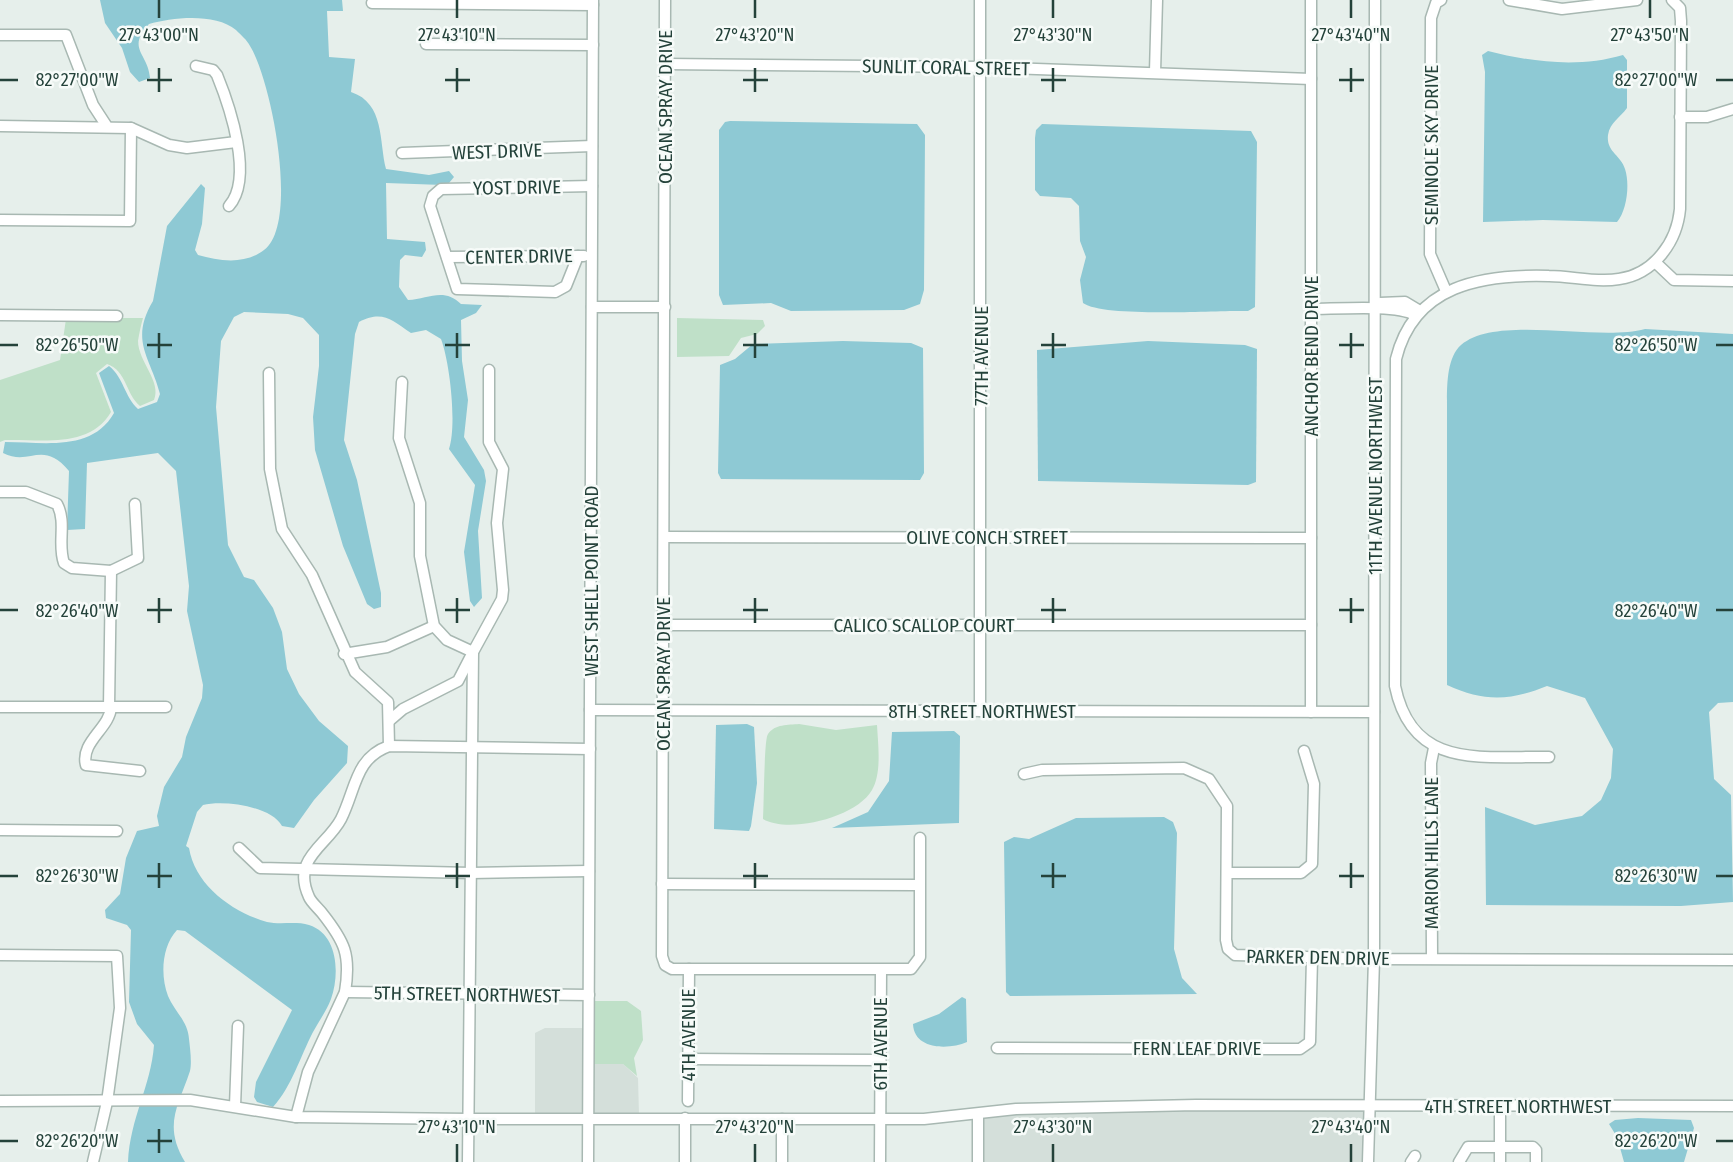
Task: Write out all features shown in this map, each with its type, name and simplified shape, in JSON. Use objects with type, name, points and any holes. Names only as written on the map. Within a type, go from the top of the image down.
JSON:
[{"type":"street","name":"OCEAN SPRAY DRIVE","points":[[666,0],[662,712],[662,956],[665,965],[672,969],[907,970],[919,961],[920,838]]},
{"type":"street","name":"77TH AVENUE","points":[[980,0],[981,711]]},
{"type":"street","points":[[1155,72],[1157,0]]},
{"type":"street","name":"ANCHOR BEND DRIVE","points":[[1311,0],[1311,712]]},
{"type":"street","name":"11TH AVENUE NORTHWEST","points":[[1368,1162],[1374,959],[1375,0]]},
{"type":"street","name":"SEMINOLE SKY DRIVE","points":[[1441,0],[1436,3],[1431,18],[1430,254],[1446,291]]},
{"type":"street","points":[[1509,0],[1562,9],[1637,0]]},
{"type":"street","points":[[1549,757],[1465,756],[1434,748],[1406,722],[1395,686],[1395,381],[1400,342],[1418,313],[1446,291],[1467,285],[1518,278],[1549,276],[1620,279],[1637,274],[1655,262],[1673,238],[1679,223],[1680,8],[1672,0]]},
{"type":"street","points":[[372,4],[593,2]]},
{"type":"street","name":"WEST SHELL POINT ROAD","points":[[588,1162],[593,2]]},
{"type":"street","points":[[0,35],[66,35],[93,105],[106,125]]},
{"type":"street","points":[[426,44],[593,45]]},
{"type":"street","name":"SUNLIT CORAL STREET","points":[[666,64],[981,67],[1311,79]]},
{"type":"street","points":[[196,66],[213,70],[217,75],[236,142],[241,170],[240,190],[229,206]]},
{"type":"street","points":[[1680,117],[1707,117],[1733,109]]},
{"type":"street","points":[[0,125],[106,125],[131,128],[169,145],[187,148],[236,142]]},
{"type":"street","points":[[0,220],[130,221],[131,128]]},
{"type":"street","name":"WEST DRIVE","points":[[402,153],[593,146]]},
{"type":"street","name":"YOST DRIVE","points":[[447,257],[430,206],[433,196],[441,189],[592,186]]},
{"type":"street","name":"CENTER DRIVE","points":[[447,257],[592,255]]},
{"type":"street","points":[[447,257],[457,289],[555,292],[566,286],[578,256]]},
{"type":"street","points":[[1655,262],[1674,280],[1733,281]]},
{"type":"street","points":[[1375,308],[1380,303],[1405,302],[1418,313]]},
{"type":"street","points":[[592,307],[665,306]]},
{"type":"street","points":[[1311,309],[1375,308],[1418,313]]},
{"type":"street","points":[[1396,310],[1405,316],[1408,326]]},
{"type":"street","points":[[0,315],[117,316]]},
{"type":"street","points":[[389,722],[402,709],[458,681],[502,599],[497,523],[503,469],[489,442],[489,370]]},
{"type":"street","points":[[269,373],[270,469],[274,500],[282,529],[312,575],[344,654],[355,673],[388,702],[389,746]]},
{"type":"street","points":[[402,382],[399,438],[420,503],[419,556],[434,626],[447,640],[473,652]]},
{"type":"street","points":[[0,492],[26,492],[57,504],[60,512],[60,553],[64,564],[72,568],[111,570],[138,558],[135,504]]},
{"type":"street","name":"OLIVE CONCH STREET","points":[[664,537],[1311,538]]},
{"type":"street","points":[[111,570],[110,715],[86,752],[86,765],[140,771]]},
{"type":"street","name":"CALICO SCALLOP COURT","points":[[663,625],[1311,625]]},
{"type":"street","points":[[344,654],[387,646],[434,626]]},
{"type":"street","points":[[468,1162],[473,652]]},
{"type":"street","points":[[0,707],[166,707]]},
{"type":"street","name":"8TH STREET NORTHWEST","points":[[590,710],[1374,712]]},
{"type":"street","points":[[296,1117],[308,1072],[345,992],[345,945],[338,932],[308,896],[305,869],[314,849],[341,820],[363,765],[372,752],[389,746],[590,749]]},
{"type":"street","name":"MARION HILLS LANE","points":[[1432,958],[1430,788],[1434,748]]},
{"type":"street","points":[[1227,873],[1301,873],[1312,864],[1314,784],[1304,751]]},
{"type":"street","name":"PARKER DEN DRIVE","points":[[1024,774],[1042,770],[1184,768],[1198,772],[1216,786],[1227,806],[1228,949],[1244,957],[1733,960]]},
{"type":"street","points":[[0,830],[117,831]]},
{"type":"street","points":[[239,848],[260,868],[471,873],[589,871]]},
{"type":"street","points":[[662,884],[919,885]]},
{"type":"street","points":[[0,954],[117,956],[120,1007],[107,1102],[93,1162]]},
{"type":"street","name":"FERN LEAF DRIVE","points":[[997,1048],[1300,1049],[1310,1042],[1312,958]]},
{"type":"street","name":"4TH AVENUE","points":[[688,1101],[689,969]]},
{"type":"street","name":"6TH AVENUE","points":[[880,1162],[881,970]]},
{"type":"street","name":"5TH STREET NORTHWEST","points":[[345,992],[589,995]]},
{"type":"street","points":[[235,1106],[238,1026]]},
{"type":"street","points":[[688,1059],[880,1060]]},
{"type":"street","name":"4TH STREET NORTHWEST","points":[[0,1101],[190,1100],[296,1117],[469,1119],[880,1119],[978,1115],[1016,1109],[1105,1106],[1733,1106]]},
{"type":"street","points":[[1500,1106],[1500,1162]]},
{"type":"street","points":[[978,1115],[978,1162]]},
{"type":"street","points":[[685,1118],[685,1162]]},
{"type":"street","points":[[782,1119],[782,1162]]},
{"type":"street","points":[[1459,1162],[1468,1147],[1533,1147],[1536,1150],[1536,1162]]},
{"type":"shaded area","points":[[545,1028],[585,1028],[584,1115],[535,1116],[535,1033]]},
{"type":"shaded area","points":[[592,1028],[595,1028],[594,1064],[623,1064],[638,1078],[639,1115],[592,1115]]},
{"type":"shaded area","points":[[1105,1109],[1366,1109],[1364,1162],[982,1162],[982,1118],[1017,1112]]},
{"type":"green space","points":[[143,318],[139,349],[155,386],[154,400],[140,406],[122,377],[114,367],[107,364],[96,373],[111,412],[102,424],[90,432],[64,440],[0,442],[0,380],[60,360],[66,319]]},
{"type":"green space","points":[[677,318],[763,320],[765,326],[757,334],[741,338],[729,356],[677,357]]},
{"type":"green space","points":[[799,724],[836,730],[877,725],[879,758],[875,783],[864,800],[837,815],[804,824],[774,823],[763,819],[768,734],[778,727]]},
{"type":"green space","points":[[595,1001],[627,1001],[641,1011],[643,1040],[634,1058],[637,1076],[623,1064],[594,1064]]},
{"type":"water","points":[[100,0],[342,0],[343,11],[327,11],[329,57],[355,59],[351,92],[362,97],[375,114],[386,169],[429,175],[449,171],[454,177],[443,185],[386,183],[387,239],[425,242],[426,250],[422,257],[405,255],[400,260],[399,287],[408,300],[442,295],[461,304],[482,305],[476,313],[461,320],[462,361],[468,400],[464,437],[484,470],[486,481],[478,531],[482,598],[474,607],[470,601],[464,552],[475,485],[449,449],[452,425],[451,394],[441,339],[426,330],[411,333],[381,317],[367,318],[359,322],[355,334],[344,440],[357,480],[381,593],[381,607],[374,609],[367,604],[343,546],[315,450],[313,417],[319,366],[319,335],[303,318],[288,314],[244,312],[234,317],[221,341],[216,407],[228,545],[244,577],[254,580],[273,608],[282,632],[287,669],[299,694],[319,721],[348,746],[347,763],[314,800],[294,828],[282,826],[276,819],[258,809],[234,804],[203,805],[197,812],[186,846],[207,885],[229,904],[254,917],[272,923],[309,925],[319,930],[331,946],[336,967],[331,999],[291,1081],[273,1107],[257,1102],[254,1097],[256,1082],[292,1010],[185,931],[177,930],[165,952],[163,970],[165,988],[186,1027],[190,1047],[190,1071],[177,1106],[174,1126],[178,1149],[185,1162],[128,1162],[132,1131],[149,1074],[154,1045],[137,1024],[129,1002],[131,930],[127,925],[106,918],[105,910],[120,894],[126,858],[137,831],[159,826],[157,816],[164,787],[182,757],[186,737],[202,698],[203,685],[187,611],[189,586],[176,471],[158,453],[87,463],[85,529],[67,530],[69,471],[51,457],[21,457],[3,453],[5,442],[66,442],[93,434],[105,425],[114,413],[99,373],[109,366],[138,409],[157,402],[160,394],[142,339],[146,315],[153,301],[167,226],[201,184],[205,188],[202,224],[195,250],[198,255],[240,260],[257,255],[275,235],[280,211],[281,182],[273,118],[266,88],[258,63],[242,36],[228,25],[206,19],[182,18],[149,24],[142,32],[139,45],[150,78],[139,82],[130,72],[122,48],[105,23]]},
{"type":"water","points":[[1488,51],[1555,62],[1589,61],[1623,55],[1627,60],[1627,108],[1613,123],[1608,135],[1609,146],[1623,164],[1627,175],[1627,197],[1617,222],[1483,222],[1485,72],[1482,55]]},
{"type":"water","points":[[725,122],[917,124],[925,135],[924,290],[920,304],[904,310],[791,311],[771,303],[723,305],[719,295],[719,130]]},
{"type":"water","points":[[1042,124],[1251,131],[1257,142],[1255,307],[1248,311],[1136,312],[1095,308],[1083,303],[1080,280],[1086,257],[1080,241],[1079,206],[1071,198],[1040,196],[1035,190],[1035,138],[1036,130]]},
{"type":"water","points":[[1645,329],[1733,334],[1733,702],[1718,703],[1709,712],[1714,779],[1731,795],[1733,902],[1681,906],[1486,905],[1485,807],[1535,825],[1582,816],[1601,800],[1611,778],[1613,749],[1585,698],[1547,686],[1521,695],[1485,697],[1447,685],[1447,383],[1452,358],[1461,345],[1477,336],[1498,331],[1601,333]]},
{"type":"water","points":[[843,341],[911,343],[923,348],[924,473],[920,480],[721,479],[718,473],[720,365],[735,359],[753,344]]},
{"type":"water","points":[[1148,341],[1245,345],[1257,349],[1256,482],[1248,485],[1038,481],[1037,350]]},
{"type":"water","points":[[747,724],[754,727],[757,783],[751,826],[749,831],[714,829],[716,725]]},
{"type":"water","points":[[954,731],[960,736],[959,823],[832,828],[868,812],[889,781],[892,732]]},
{"type":"water","points":[[1164,817],[1173,822],[1177,833],[1174,949],[1182,978],[1197,994],[1010,996],[1006,992],[1004,842],[1014,837],[1029,839],[1076,818]]},
{"type":"water","points":[[962,997],[966,999],[967,1042],[942,1047],[919,1039],[913,1024],[939,1014]]},
{"type":"water","points":[[1615,1120],[1691,1120],[1694,1128],[1684,1162],[1624,1162],[1617,1137],[1609,1124]]}]
